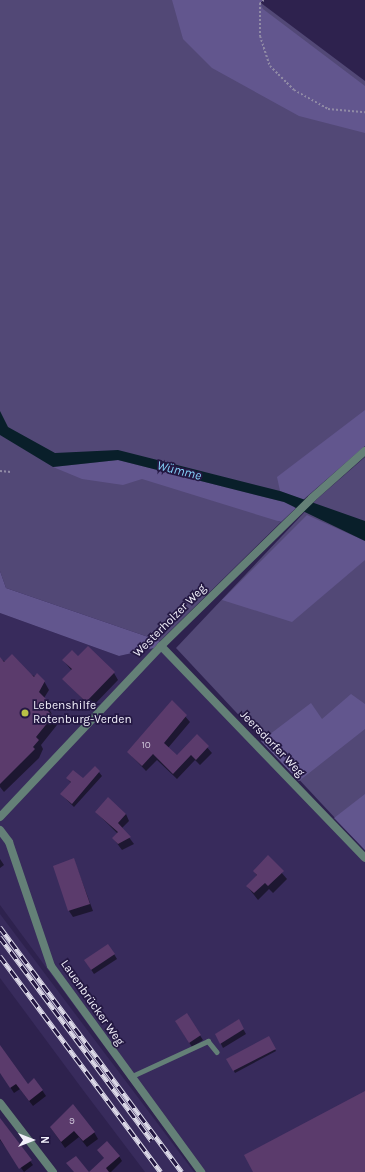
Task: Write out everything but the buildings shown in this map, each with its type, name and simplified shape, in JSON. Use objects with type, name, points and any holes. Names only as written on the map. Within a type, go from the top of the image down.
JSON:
[{"type":"street","name":"Westerholzer Weg","points":[[0,817],[161,646],[312,498],[365,451]]},
{"type":"street","name":"Jeersdorfer Weg","points":[[161,646],[365,858]]},
{"type":"street","name":"Lauenbrücker Weg","points":[[0,830],[9,842],[51,966],[130,1077],[202,1172]]},
{"type":"street","points":[[0,1103],[53,1172]]},
{"type":"lane","points":[[130,1077],[208,1041],[217,1052]]},
{"type":"path","points":[[264,0],[260,3],[260,36],[270,66],[294,90],[328,108],[365,112]]},
{"type":"path","points":[[0,470],[11,472]]},
{"type":"shaded area","points":[[0,0],[257,0],[365,81],[365,443],[278,521],[281,522],[160,641],[6,588],[0,571]]},
{"type":"shaded area","points":[[172,0],[264,0],[260,3],[263,9],[365,86],[365,133],[299,116],[212,68],[183,39]]},
{"type":"shaded area","points":[[365,410],[365,446],[303,500],[280,491],[277,477]]},
{"type":"shaded area","points":[[365,457],[365,850],[176,648],[317,499]]},
{"type":"shaded area","points":[[118,460],[284,502],[296,508],[281,522],[142,479],[123,485],[82,479],[53,467]]},
{"type":"shaded area","points":[[307,515],[365,541],[365,560],[292,622],[222,600]]},
{"type":"shaded area","points":[[0,571],[6,588],[160,641],[154,648],[119,656],[0,613]]},
{"type":"shaded area","points":[[0,613],[119,656],[161,646],[365,860],[365,1172],[197,1172],[0,905]]},
{"type":"shaded area","points":[[351,694],[365,704],[365,729],[299,781],[261,741],[311,703],[322,719]]},
{"type":"shaded area","points":[[365,794],[365,850],[334,818]]},
{"type":"shaded area","points":[[0,914],[194,1172],[145,1172],[83,1090],[0,978]]},
{"type":"water","name":"Wümme","points":[[0,411],[8,427],[55,453],[118,450],[280,491],[365,521],[365,541],[284,502],[118,460],[53,467],[0,435]]},
{"type":"railway","points":[[0,927],[182,1172]]},
{"type":"railway","points":[[0,937],[152,1141]]},
{"type":"railway","points":[[0,956],[161,1172]]},
{"type":"place","name":"Lebenshilfe Rotenburg-Verden","points":[[25,713]]}]
